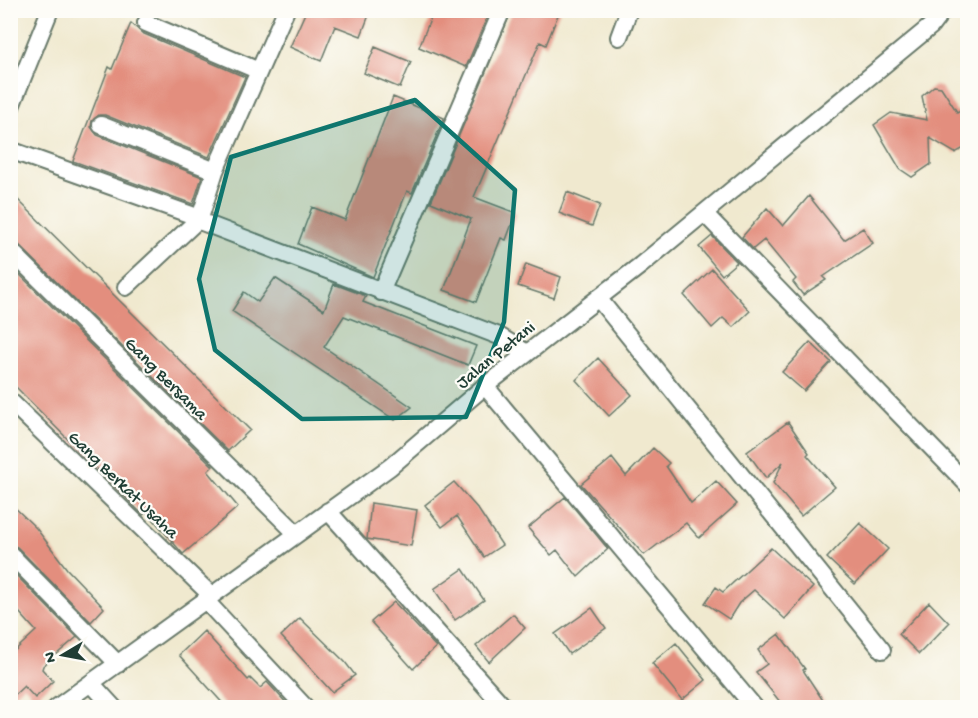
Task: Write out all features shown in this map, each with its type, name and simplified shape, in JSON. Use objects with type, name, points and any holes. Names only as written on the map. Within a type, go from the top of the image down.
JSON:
[{"type":"street","points":[[10,109],[50,10]]},
{"type":"street","points":[[126,287],[202,221],[215,171],[286,10]]},
{"type":"street","points":[[381,292],[502,10]]},
{"type":"street","points":[[619,37],[629,10]]},
{"type":"street","name":"Jalan Petani","points":[[56,708],[390,467],[485,386],[513,345],[598,298],[931,26],[943,10]]},
{"type":"street","points":[[146,23],[259,71]]},
{"type":"street","points":[[101,125],[215,171]]},
{"type":"street","points":[[10,150],[202,221],[513,345]]},
{"type":"street","points":[[704,213],[968,485]]},
{"type":"street","name":"Gang Bersama","points":[[10,250],[297,534]]},
{"type":"street","points":[[598,298],[882,650]]},
{"type":"street","points":[[485,386],[755,708]]},
{"type":"street","name":"Gang Berkat Usaha","points":[[10,401],[208,598],[306,708]]},
{"type":"street","points":[[328,511],[505,708]]},
{"type":"street","points":[[10,554],[118,664]]},
{"type":"street","points":[[91,683],[114,708]]},
{"type":"highlighted area","points":[[415,100],[515,190],[504,322],[466,417],[302,419],[215,350],[199,279],[231,157]]},
{"type":"building","points":[[300,10],[358,10],[369,15],[361,36],[335,26],[321,61],[290,47],[305,13]]},
{"type":"building","points":[[434,10],[490,10],[466,67],[419,47]]},
{"type":"building","points":[[512,10],[560,10],[546,45],[540,42],[474,197],[516,213],[506,240],[501,238],[476,302],[444,290],[471,219],[431,202]]},
{"type":"building","points":[[131,23],[142,33],[245,77],[209,157],[105,115],[99,115],[92,121],[91,127],[97,135],[202,177],[193,204],[73,161],[109,67],[112,69]]},
{"type":"building","points":[[375,47],[411,62],[400,88],[364,73]]},
{"type":"building","points":[[934,86],[941,87],[957,112],[968,106],[968,146],[955,153],[930,138],[931,164],[912,177],[900,169],[874,125],[891,113],[927,120],[922,96]]},
{"type":"building","points":[[393,97],[444,118],[412,193],[407,191],[373,277],[298,244],[312,207],[345,220]]},
{"type":"building","points":[[10,192],[250,430],[228,451],[17,243],[10,240]]},
{"type":"building","points":[[567,192],[600,205],[592,226],[559,213]]},
{"type":"building","points":[[809,196],[844,240],[863,228],[873,243],[823,277],[826,280],[803,295],[793,282],[796,279],[764,240],[753,249],[742,237],[767,208],[783,226]]},
{"type":"building","points":[[712,236],[737,262],[722,275],[699,247]]},
{"type":"building","points":[[526,264],[561,277],[554,298],[518,286]]},
{"type":"building","points":[[10,265],[213,466],[208,471],[238,507],[183,554],[147,512],[143,515],[10,381]]},
{"type":"building","points":[[712,269],[750,311],[733,327],[723,318],[712,328],[684,295]]},
{"type":"building","points":[[275,278],[324,310],[334,284],[366,296],[363,302],[476,346],[468,365],[344,316],[324,347],[412,407],[395,420],[232,311],[244,292],[258,302]]},
{"type":"building","points":[[810,342],[831,362],[804,391],[782,372]]},
{"type":"building","points":[[598,358],[632,395],[609,416],[576,380]]},
{"type":"building","points":[[788,422],[809,453],[807,455],[835,487],[801,516],[773,483],[783,462],[766,478],[747,452]]},
{"type":"building","points":[[653,448],[669,463],[666,466],[691,503],[716,481],[737,504],[699,538],[686,523],[644,555],[581,484],[612,458],[626,476]]},
{"type":"building","points":[[454,482],[478,509],[502,545],[484,557],[457,516],[442,527],[425,505]]},
{"type":"building","points":[[565,497],[608,549],[578,577],[557,550],[551,555],[528,528]]},
{"type":"building","points":[[10,503],[36,528],[67,569],[104,608],[91,622],[17,547],[10,544]]},
{"type":"building","points":[[371,503],[417,510],[411,546],[367,539]]},
{"type":"building","points":[[860,523],[888,549],[855,584],[827,558]]},
{"type":"building","points":[[771,548],[813,587],[785,619],[754,590],[739,603],[729,619],[705,603],[716,587],[723,592]]},
{"type":"building","points":[[10,569],[77,637],[43,666],[42,669],[53,681],[35,698],[24,686],[10,699],[10,655],[36,631],[10,602]]},
{"type":"building","points":[[463,569],[484,600],[455,620],[434,589]]},
{"type":"building","points":[[394,602],[436,647],[413,669],[371,622]]},
{"type":"building","points":[[929,602],[949,623],[919,654],[899,634]]},
{"type":"building","points":[[592,608],[606,628],[569,654],[555,634]]},
{"type":"building","points":[[513,614],[525,628],[489,662],[476,646]]},
{"type":"building","points":[[300,618],[345,662],[355,675],[332,692],[281,636]]},
{"type":"building","points":[[204,631],[248,680],[250,678],[260,688],[267,682],[291,708],[227,708],[179,655]]},
{"type":"building","points":[[779,634],[805,669],[803,670],[828,708],[785,708],[756,672],[767,664],[758,650]]},
{"type":"building","points":[[676,643],[706,680],[682,700],[652,663]]}]
